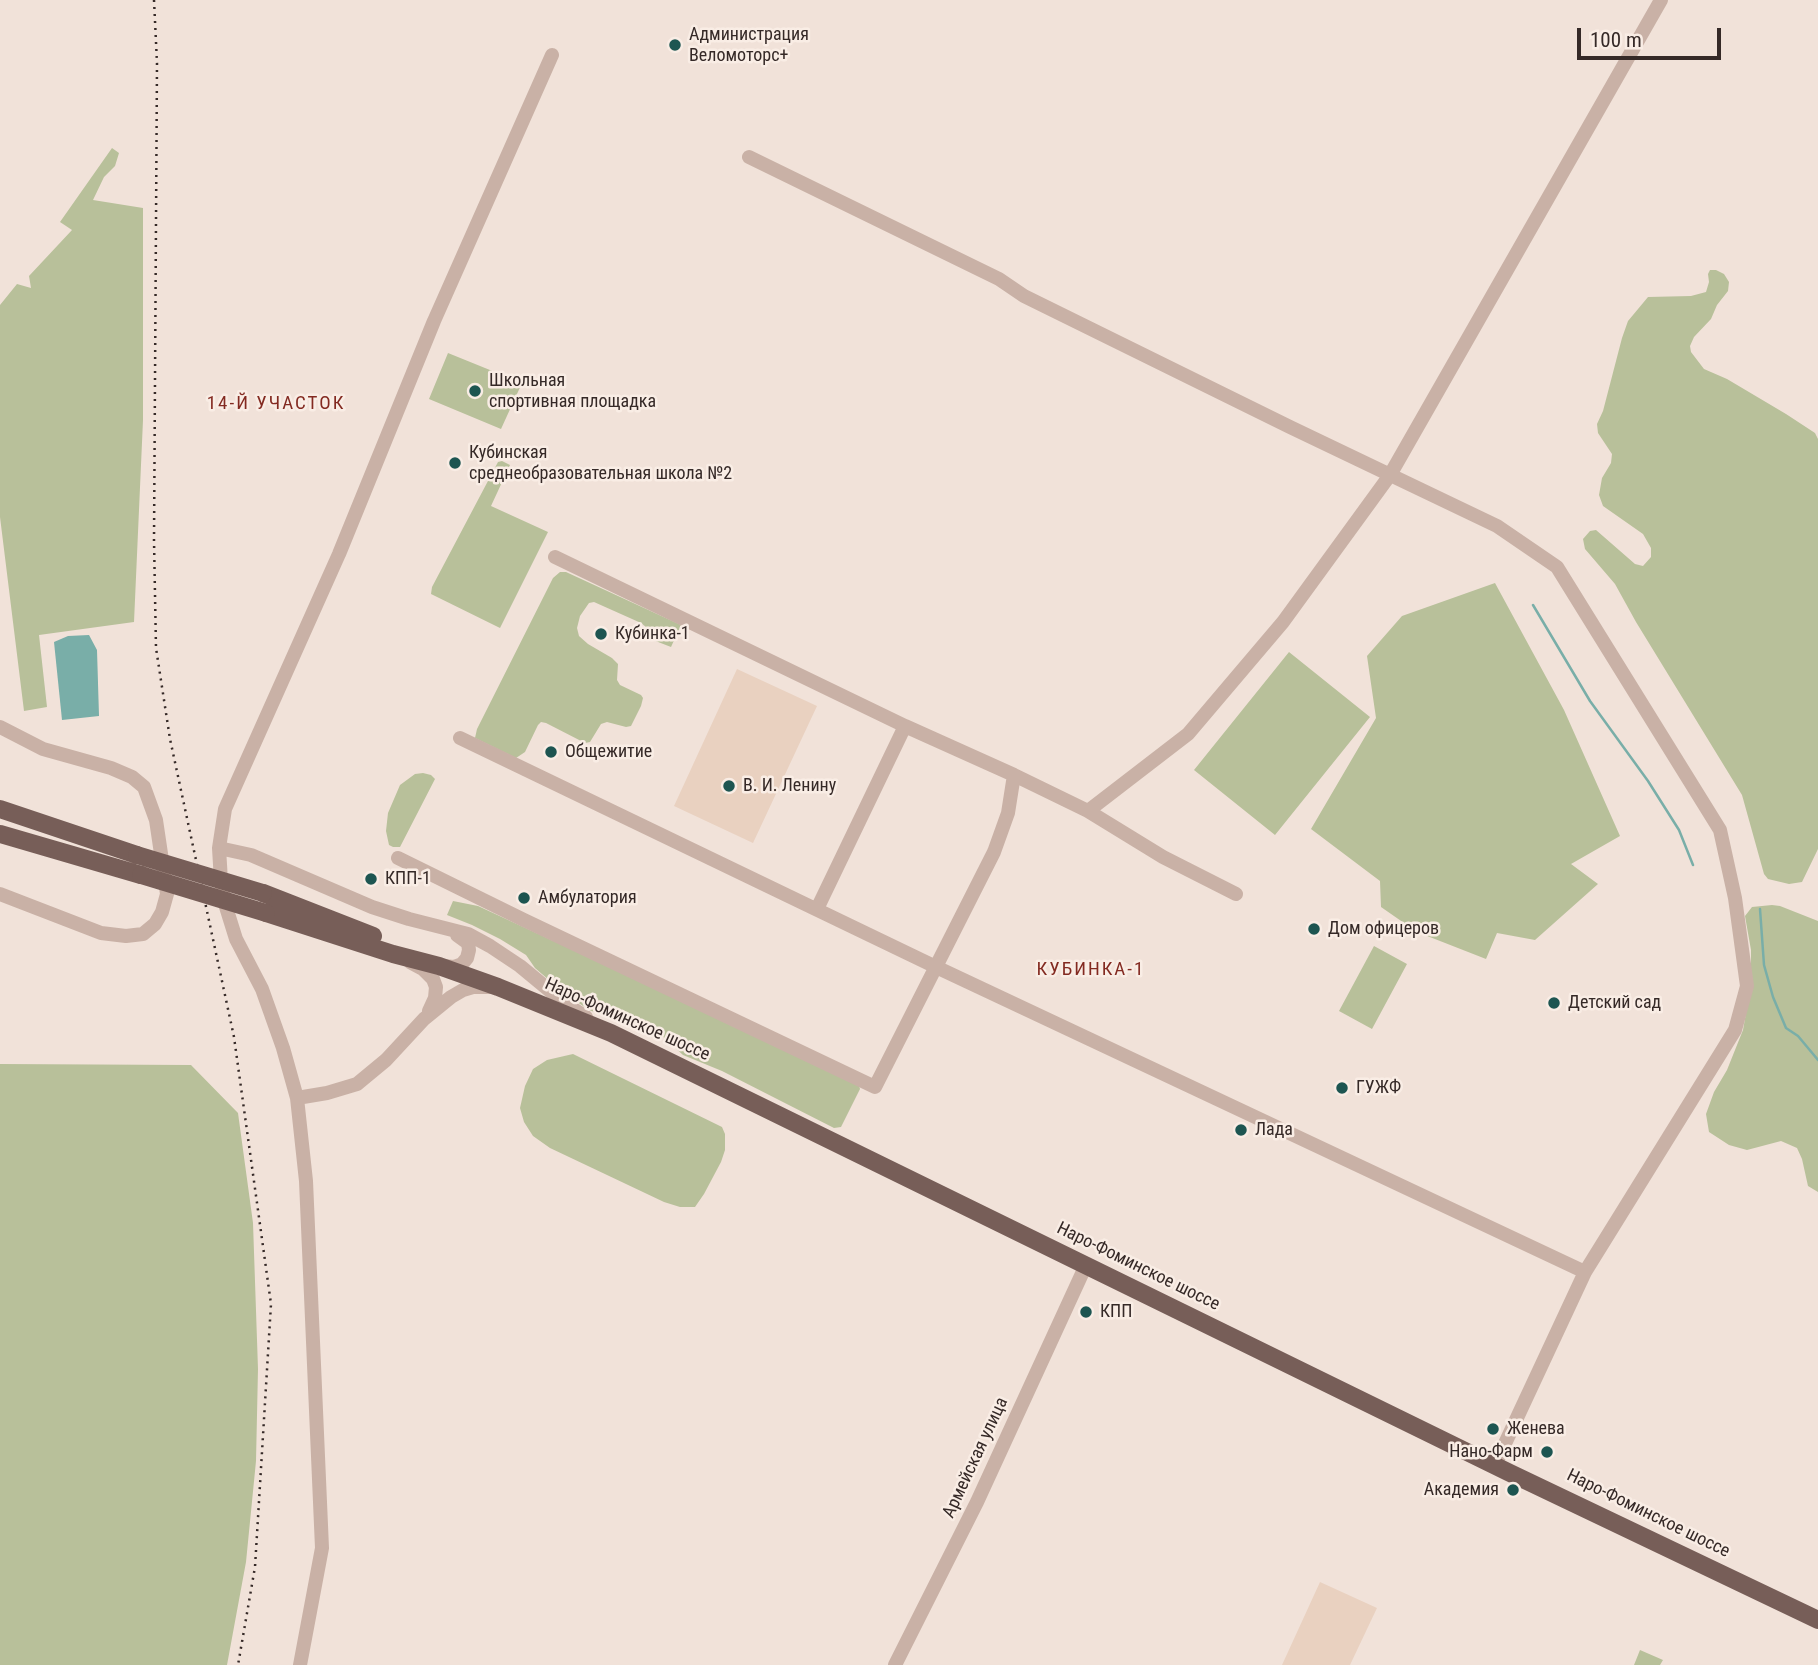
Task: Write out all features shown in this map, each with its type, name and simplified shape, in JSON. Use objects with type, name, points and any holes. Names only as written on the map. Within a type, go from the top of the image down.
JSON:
[{"type":"main road","name":"Наро-Фоминское шоссе","points":[[0,810],[263,893],[349,925],[436,965],[611,1032],[1495,1465],[1818,1620]]},
{"type":"main road","name":"Наро-Фоминское шоссе","points":[[0,834],[436,965]]},
{"type":"street","points":[[1088,811],[1188,734],[1283,622],[1390,475],[1661,0]]},
{"type":"street","points":[[300,1665],[321,1548],[306,1181],[297,1098],[283,1048],[262,989],[236,939],[226,907],[219,848],[225,809],[339,554],[434,321],[552,55]]},
{"type":"street","points":[[749,158],[999,279],[1024,296],[1497,526],[1558,567],[1720,830],[1735,898],[1747,986],[1735,1030],[1585,1272],[1495,1465]]},
{"type":"street","points":[[555,557],[1088,811],[1163,857],[1236,894]]},
{"type":"street","points":[[817,909],[905,726]]},
{"type":"street","points":[[0,727],[43,748],[111,768],[132,777],[144,787],[156,820],[167,894],[155,924],[143,934],[126,936],[101,933],[0,894]]},
{"type":"street","points":[[460,738],[936,967],[1585,1272]]},
{"type":"street","points":[[398,858],[876,1087],[994,852],[1008,813],[1014,775]]},
{"type":"street","points":[[219,848],[251,855],[372,907],[468,934],[520,967],[565,1004],[611,1032]]},
{"type":"street","points":[[436,965],[454,967],[467,958],[468,943],[446,929]]},
{"type":"street","points":[[393,954],[423,969],[433,979],[436,987],[435,998],[424,1019]]},
{"type":"street","points":[[297,1098],[357,1084],[386,1060],[424,1019],[451,997],[473,988],[498,987]]},
{"type":"street","name":"Армейская улица","points":[[895,1665],[977,1502],[1086,1265]]},
{"type":"green space","points":[[112,148],[119,153],[115,166],[104,177],[93,200],[143,208],[143,420],[134,622],[39,635],[47,707],[24,711],[0,517],[0,305],[17,284],[31,288],[29,276],[72,230],[60,222]]},
{"type":"green space","points":[[1710,270],[1724,274],[1729,282],[1728,291],[1717,305],[1711,319],[1694,337],[1690,346],[1691,352],[1704,369],[1727,379],[1786,414],[1815,433],[1818,439],[1818,849],[1802,882],[1789,884],[1768,879],[1764,874],[1742,795],[1615,584],[1585,549],[1583,539],[1590,531],[1596,530],[1635,564],[1643,566],[1651,557],[1651,548],[1643,534],[1603,506],[1599,495],[1602,478],[1611,463],[1612,454],[1598,433],[1597,424],[1628,321],[1648,297],[1691,296],[1706,292]]},
{"type":"green space","name":"Школьная спортивная площадка","points":[[448,353],[522,383],[501,429],[429,399]]},
{"type":"green space","points":[[498,462],[510,465],[491,506],[548,532],[500,628],[431,594],[432,587]]},
{"type":"green space","points":[[560,572],[566,572],[681,625],[671,647],[653,640],[641,623],[594,602],[589,603],[580,616],[577,628],[579,636],[618,664],[617,680],[620,685],[641,695],[641,706],[631,726],[607,722],[601,724],[590,742],[585,743],[541,722],[525,752],[516,758],[475,738],[477,729],[553,578]]},
{"type":"green space","points":[[1495,583],[1564,710],[1620,836],[1571,864],[1598,884],[1535,940],[1497,933],[1486,959],[1417,932],[1381,907],[1380,881],[1311,829],[1376,718],[1367,656],[1402,616]]},
{"type":"green space","points":[[1289,652],[1370,717],[1275,835],[1194,770]]},
{"type":"green space","points":[[423,773],[435,779],[400,847],[393,847],[389,845],[386,831],[388,813],[400,785],[415,774]]},
{"type":"green space","points":[[453,901],[478,906],[858,1082],[860,1089],[841,1127],[834,1128],[722,1071],[683,1055],[659,1033],[626,1017],[603,1015],[589,1010],[535,968],[526,955],[500,939],[447,915]]},
{"type":"green space","points":[[1772,905],[1818,921],[1818,1192],[1808,1186],[1797,1148],[1781,1141],[1747,1150],[1729,1145],[1709,1132],[1706,1114],[1743,1030],[1751,984],[1751,950],[1745,916],[1752,907]]},
{"type":"green space","points":[[1374,946],[1407,964],[1372,1029],[1339,1011]]},
{"type":"green space","points":[[573,1054],[722,1127],[725,1150],[721,1162],[695,1207],[680,1207],[664,1202],[550,1148],[533,1136],[524,1122],[520,1108],[525,1086],[533,1069],[547,1060]]},
{"type":"green space","points":[[0,1064],[191,1065],[238,1113],[253,1223],[258,1369],[256,1461],[246,1562],[227,1665],[0,1665]]},
{"type":"green space","points":[[1640,1650],[1663,1660],[1660,1665],[1634,1665]]},
{"type":"shaded area","points":[[737,669],[817,706],[753,843],[674,806]]},
{"type":"shaded area","points":[[1320,1582],[1377,1608],[1350,1665],[1282,1665]]},
{"type":"water","points":[[89,635],[97,650],[99,716],[62,720],[54,642],[68,636]]},
{"type":"waterway","points":[[1533,605],[1590,701],[1648,781],[1679,830],[1693,865]]},
{"type":"waterway","points":[[1760,909],[1764,965],[1773,997],[1786,1028],[1798,1036],[1818,1060]]},
{"type":"railway","points":[[154,0],[157,63],[154,540],[156,648],[170,739],[234,1037],[271,1304],[255,1567],[238,1665]]},
{"type":"place","name":"Администрация Веломоторс+","points":[[675,45]]},
{"type":"place","name":"Школьная спортивная площадка","points":[[475,391]]},
{"type":"place","name":"Кубинская среднеобразовательная школа №2","points":[[455,463]]},
{"type":"place","name":"Кубинка-1","points":[[601,634]]},
{"type":"place","name":"Общежитие","points":[[551,752]]},
{"type":"place","name":"В. И. Ленину","points":[[729,786]]},
{"type":"place","name":"КПП-1","points":[[371,879]]},
{"type":"place","name":"Амбулатория","points":[[524,898]]},
{"type":"place","name":"Дом офицеров","points":[[1314,929]]},
{"type":"place","name":"Детский сад","points":[[1554,1003]]},
{"type":"place","name":"ГУЖФ","points":[[1342,1088]]},
{"type":"place","name":"Лада","points":[[1241,1130]]},
{"type":"place","name":"КПП","points":[[1086,1312]]},
{"type":"place","name":"Женева","points":[[1493,1429]]},
{"type":"place","name":"Нано-Фарм","points":[[1547,1452]]},
{"type":"place","name":"Академия","points":[[1513,1490]]},
{"type":"district","name":"14-Й УЧАСТОК","points":[[276,404]]},
{"type":"district","name":"КУБИНКА-1","points":[[1091,970]]}]
